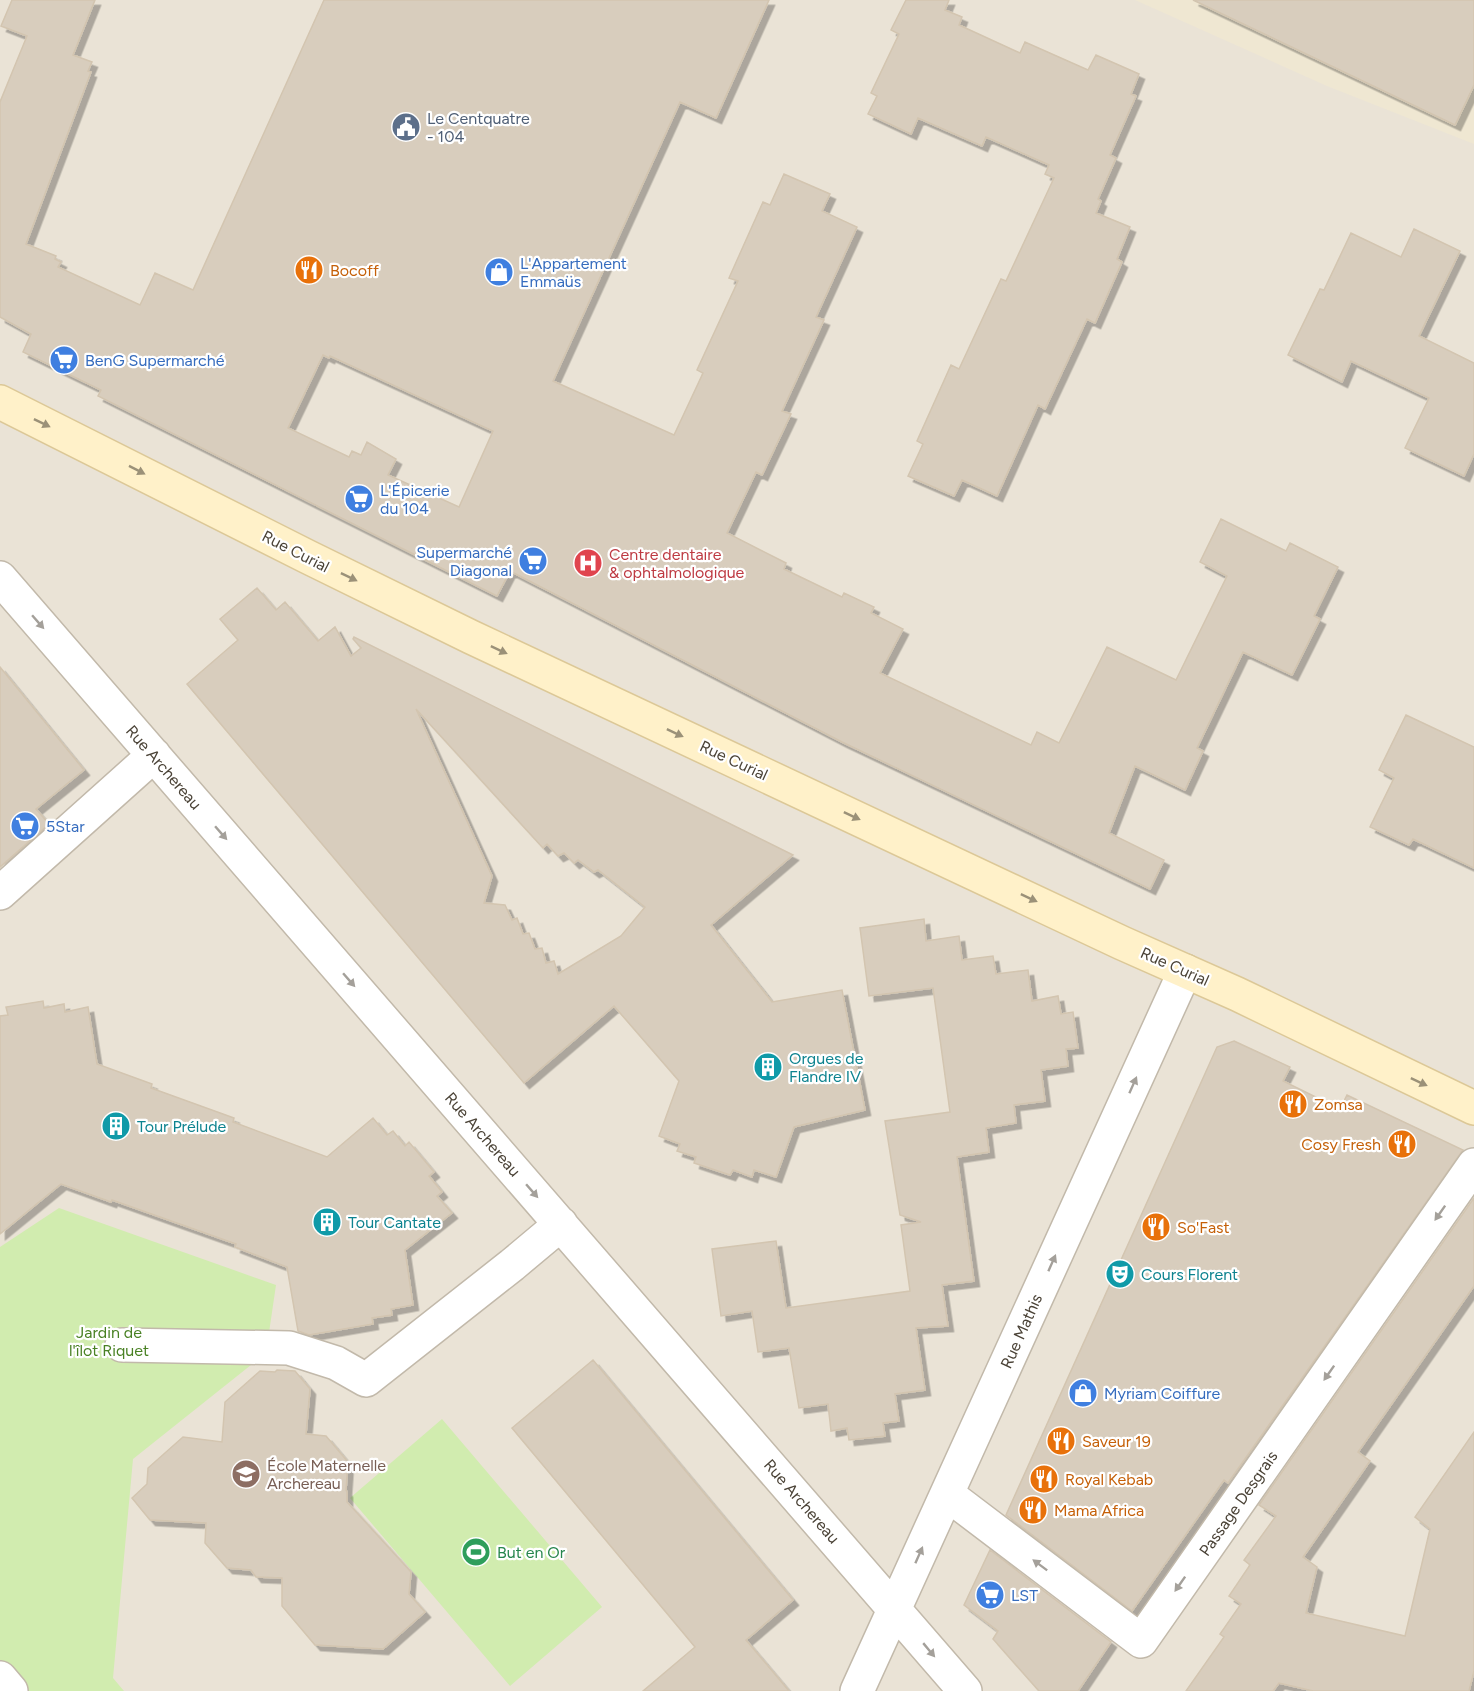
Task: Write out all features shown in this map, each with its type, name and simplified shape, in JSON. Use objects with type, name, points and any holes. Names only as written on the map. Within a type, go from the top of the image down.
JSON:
[{"type":"street","name":"Rue Curial","points":[[0,402],[454,629],[1237,994],[1474,1108]]},
{"type":"street","name":"Rue Archereau","points":[[0,578],[965,1691]]},
{"type":"street","points":[[0,893],[154,755]]},
{"type":"street","name":"Rue Mathis","points":[[857,1691],[1185,971]]},
{"type":"street","name":"Passage Desgrais","points":[[947,1494],[1141,1641],[1474,1166]]},
{"type":"street","points":[[122,1345],[289,1348],[336,1363],[366,1380],[561,1224]]},
{"type":"street","points":[[0,1678],[11,1691]]},
{"type":"shaded area","points":[[0,0],[1474,0],[1474,1691],[0,1691]]},
{"type":"shaded area","points":[[1135,0],[1474,0],[1474,144],[1327,86]]},
{"type":"green space","name":"Jardin de l'îlot Riquet","points":[[59,1208],[276,1285],[266,1353],[133,1459],[113,1678],[124,1691],[0,1691],[0,1247]]},
{"type":"green space","name":"But en Or","points":[[442,1419],[602,1607],[510,1686],[350,1498]]},
{"type":"building","points":[[12,0],[95,0],[73,55],[92,62],[88,71],[91,72],[26,244],[56,256],[55,259],[61,262],[58,267],[140,305],[155,273],[193,290],[324,0],[769,0],[716,118],[680,102],[553,381],[674,435],[703,373],[697,370],[738,281],[729,278],[763,202],[770,205],[784,174],[830,194],[822,211],[857,227],[816,317],[824,320],[782,411],[791,414],[762,475],[756,472],[727,533],[786,563],[784,569],[842,597],[844,593],[874,607],[871,613],[903,629],[880,673],[1031,745],[1037,732],[1059,743],[1107,647],[1176,680],[1227,576],[1200,562],[1221,519],[1286,551],[1290,543],[1338,567],[1314,616],[1320,619],[1292,675],[1243,652],[1197,748],[1203,751],[1185,790],[1135,766],[1109,833],[1164,860],[1150,889],[842,742],[510,571],[497,596],[98,396],[101,390],[23,352],[31,334],[0,317],[0,102],[27,36],[1,26]],"holes":[[[323,355],[329,358],[330,356],[493,431],[459,507],[388,475],[396,459],[367,442],[361,455],[352,451],[349,457],[288,428]]]},
{"type":"building","points":[[906,0],[949,0],[945,10],[962,17],[959,25],[1020,53],[1025,42],[1088,70],[1096,55],[1139,74],[1131,94],[1136,96],[1110,155],[1116,158],[1098,199],[1101,201],[1096,213],[1130,227],[1117,259],[1122,262],[1095,323],[1087,319],[1045,409],[1038,405],[997,496],[962,480],[954,496],[908,476],[923,444],[917,441],[951,365],[959,369],[1001,279],[1006,281],[1054,178],[1045,174],[1049,165],[986,137],[982,146],[918,118],[911,134],[868,114],[877,96],[871,93],[899,34],[891,30]]},
{"type":"building","points":[[1193,0],[1474,0],[1474,85],[1455,125]]},
{"type":"building","points":[[1414,229],[1460,251],[1419,336],[1474,363],[1474,454],[1464,476],[1405,448],[1429,398],[1351,361],[1342,382],[1288,355],[1320,289],[1324,290],[1351,233],[1401,257]]},
{"type":"building","points":[[257,588],[276,610],[285,602],[318,641],[335,627],[351,656],[361,648],[353,639],[354,637],[793,855],[711,925],[772,1002],[842,990],[865,1110],[794,1127],[776,1177],[754,1170],[752,1177],[733,1170],[730,1175],[694,1163],[696,1157],[677,1151],[680,1144],[659,1136],[679,1081],[614,1006],[524,1083],[187,684],[238,640],[220,619]],"holes":[[[416,709],[543,848],[547,844],[558,856],[564,853],[574,863],[578,860],[594,872],[598,870],[645,907],[621,936],[558,974],[554,961],[546,963],[542,948],[535,949],[529,933],[523,934],[517,918],[512,920],[505,905],[484,903],[492,876]]]},
{"type":"building","points":[[0,667],[84,770],[36,809],[49,824],[0,867]]},
{"type":"building","points":[[1406,715],[1474,747],[1474,868],[1413,839],[1409,845],[1370,827],[1394,778],[1379,770]]},
{"type":"building","points":[[924,919],[926,941],[959,936],[962,960],[993,956],[996,974],[1028,970],[1032,1001],[1058,996],[1061,1014],[1073,1012],[1078,1048],[1066,1049],[1068,1066],[1041,1070],[1045,1101],[1014,1105],[1016,1123],[986,1128],[989,1152],[957,1157],[974,1281],[942,1285],[948,1326],[916,1328],[925,1390],[895,1394],[899,1421],[883,1423],[885,1436],[849,1440],[847,1428],[831,1431],[828,1404],[799,1408],[789,1348],[758,1352],[752,1311],[721,1316],[712,1249],[776,1241],[786,1308],[910,1291],[901,1225],[921,1222],[900,1215],[885,1121],[950,1112],[933,988],[869,996],[860,928]]},
{"type":"building","points":[[43,1001],[44,1008],[64,1004],[65,1012],[88,1007],[97,1064],[152,1084],[151,1088],[234,1118],[233,1122],[327,1157],[373,1118],[387,1135],[393,1131],[405,1146],[409,1142],[434,1172],[429,1176],[442,1192],[437,1196],[452,1213],[405,1250],[413,1305],[391,1309],[392,1315],[372,1318],[373,1324],[309,1335],[298,1331],[287,1267],[235,1247],[236,1244],[61,1184],[0,1234],[0,1016],[8,1015],[6,1007]]},
{"type":"building","points":[[1234,1041],[1290,1067],[1283,1081],[1340,1109],[1347,1095],[1463,1150],[1228,1483],[1224,1480],[1132,1611],[1006,1515],[1217,1047]]},
{"type":"building","points":[[1474,1198],[1474,1286],[1358,1452],[1370,1461],[1303,1557],[1317,1567],[1306,1613],[1405,1636],[1430,1529],[1415,1517],[1474,1432],[1474,1671],[1469,1691],[1313,1691],[1279,1683],[1273,1691],[1186,1691],[1224,1637],[1220,1634],[1241,1604],[1229,1596],[1250,1565],[1244,1560],[1276,1516],[1259,1505]]},
{"type":"building","points":[[593,1360],[793,1600],[746,1640],[789,1691],[643,1691],[695,1647],[512,1428]]},
{"type":"building","name":"École Maternelle Archereau","points":[[277,1370],[295,1371],[310,1389],[306,1434],[326,1436],[348,1462],[347,1502],[411,1572],[409,1594],[425,1612],[383,1649],[315,1645],[282,1606],[282,1578],[256,1577],[251,1570],[227,1568],[205,1543],[206,1523],[150,1520],[132,1498],[147,1484],[148,1468],[183,1437],[222,1442],[225,1402],[260,1371],[275,1372]]},
{"type":"building","points":[[990,1550],[1111,1642],[1078,1691],[1039,1691],[993,1639],[998,1631],[964,1605]]},
{"type":"place","name":"Le Centquatre - 104","points":[[406,127]]},
{"type":"place","name":"Bocoff","points":[[309,270]]},
{"type":"place","name":"L'Appartement Emmaüs","points":[[499,272]]},
{"type":"place","name":"BenG Supermarché","points":[[64,360]]},
{"type":"place","name":"L'Épicerie du 104","points":[[359,499]]},
{"type":"place","name":"Supermarché Diagonal","points":[[533,561]]},
{"type":"place","name":"Centre dentaire & ophtalmologique","points":[[588,563]]},
{"type":"place","name":"5Star","points":[[25,826]]},
{"type":"place","name":"Orgues de Flandre IV","points":[[768,1067]]},
{"type":"place","name":"Zomsa","points":[[1293,1104]]},
{"type":"place","name":"Tour Prélude","points":[[116,1126]]},
{"type":"place","name":"Cosy Fresh","points":[[1402,1144]]},
{"type":"place","name":"Tour Cantate","points":[[327,1222]]},
{"type":"place","name":"So'Fast","points":[[1156,1227]]},
{"type":"place","name":"Cours Florent","points":[[1120,1274]]},
{"type":"place","name":"Myriam Coiffure","points":[[1083,1393]]},
{"type":"place","name":"Saveur 19","points":[[1061,1441]]},
{"type":"place","name":"École Maternelle Archereau","points":[[246,1474]]},
{"type":"place","name":"Royal Kebab","points":[[1044,1479]]},
{"type":"place","name":"Mama Africa","points":[[1033,1510]]},
{"type":"place","name":"But en Or","points":[[476,1552]]},
{"type":"place","name":"LST","points":[[990,1595]]}]
